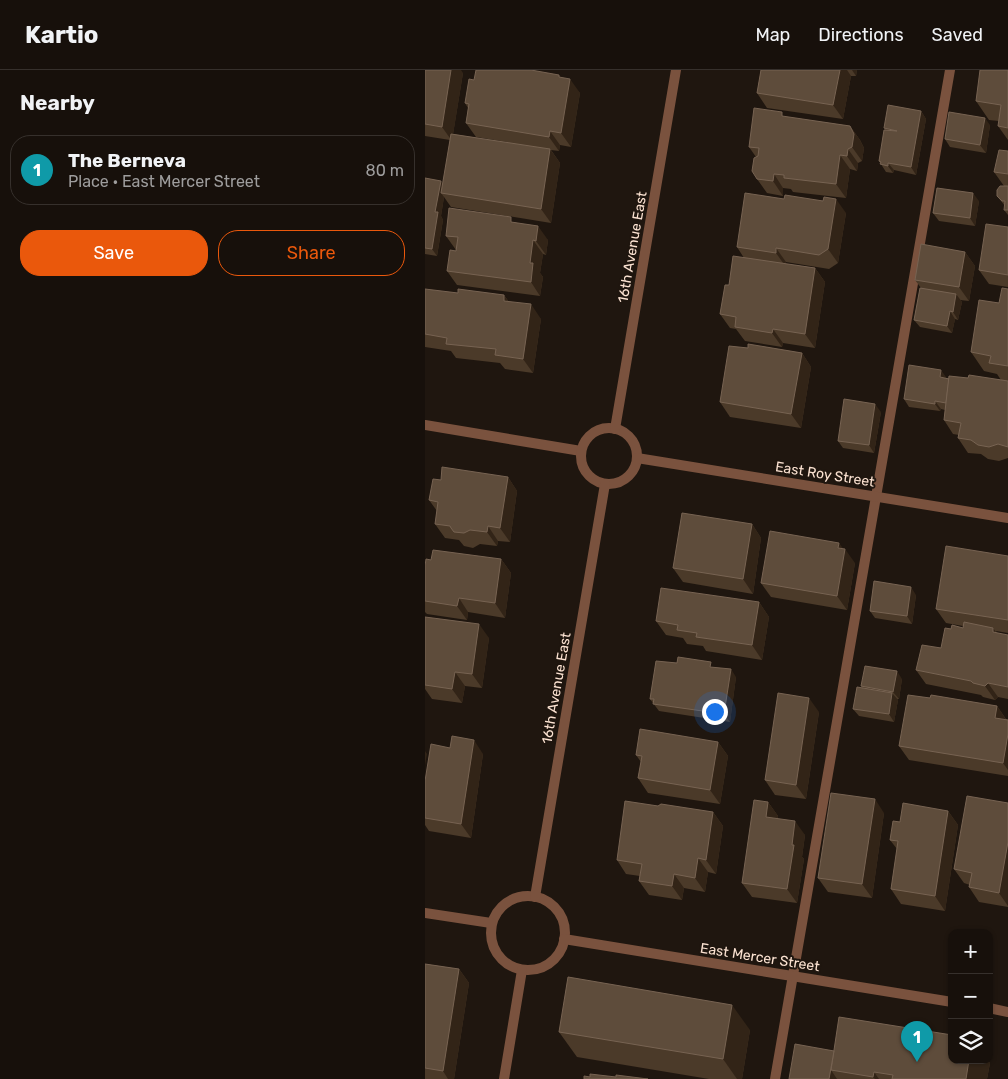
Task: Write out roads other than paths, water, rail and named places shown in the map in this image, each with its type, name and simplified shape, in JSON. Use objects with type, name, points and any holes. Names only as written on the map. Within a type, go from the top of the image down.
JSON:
[{"type":"street","name":"16th Avenue East","points":[[615,429],[676,70]]},
{"type":"street","points":[[775,1079],[950,70]]},
{"type":"street","points":[[425,425],[581,452]]},
{"type":"street","points":[[602,429],[615,429],[629,437],[635,445],[636,464],[632,473],[625,479],[617,484],[605,484],[592,479],[585,472],[581,452],[586,439],[593,433],[602,429]]},
{"type":"street","name":"East Roy Street","points":[[637,458],[1008,518]]},
{"type":"street","name":"16th Avenue East","points":[[535,897],[605,484]]},
{"type":"street","points":[[518,897],[535,897],[554,906],[562,917],[565,939],[559,955],[550,964],[539,969],[516,969],[505,964],[491,945],[491,923],[497,911],[506,902],[518,897]]},
{"type":"street","points":[[425,913],[491,923]]},
{"type":"street","name":"East Mercer Street","points":[[565,939],[948,1001]]},
{"type":"street","points":[[504,1079],[522,970]]},
{"type":"street","points":[[993,1009],[1008,1012]]},
{"type":"place","name":"The Berneva","points":[[917,1062]]}]
